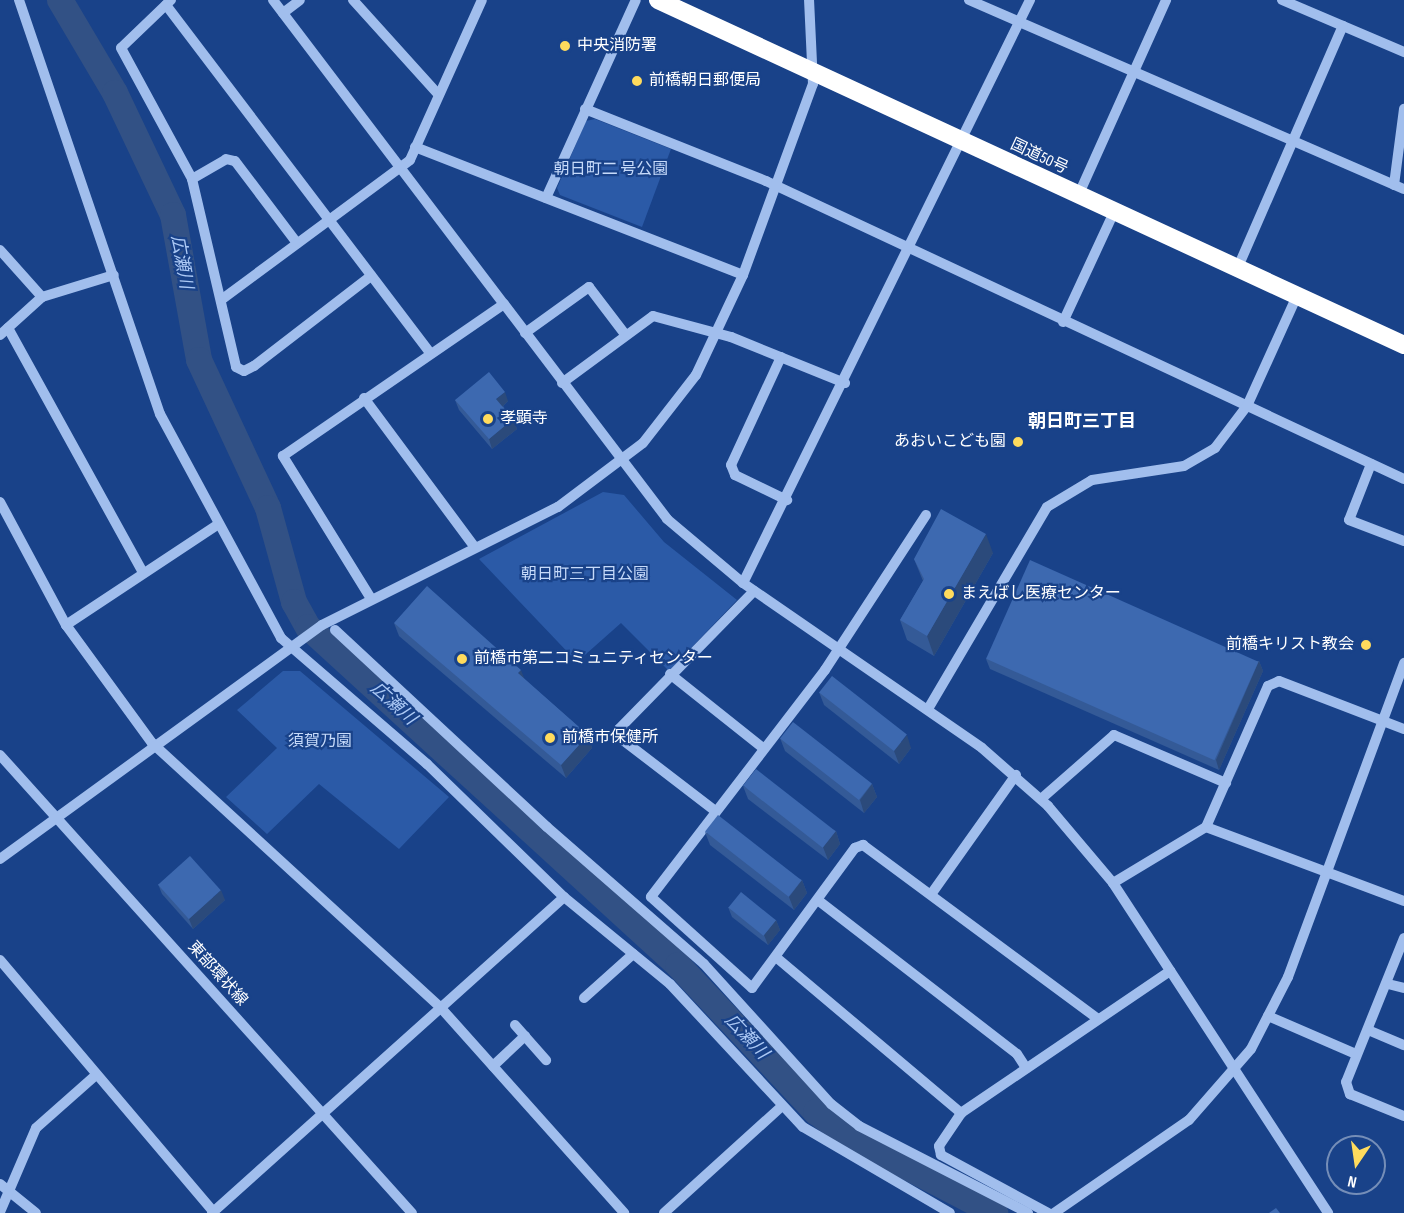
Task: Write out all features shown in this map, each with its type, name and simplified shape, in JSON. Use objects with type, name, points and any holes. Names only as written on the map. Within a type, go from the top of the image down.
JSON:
[{"type":"highway","name":"国道50号","points":[[658,0],[1404,345]]},
{"type":"street","points":[[19,0],[160,414],[218,525],[291,647],[427,764],[564,897],[682,995],[781,1107],[829,1146],[950,1213]]},
{"type":"street","points":[[273,0],[504,304],[622,464],[667,519],[743,583],[928,710],[1016,776],[1041,799],[1113,883],[1328,1213]]},
{"type":"street","points":[[283,13],[300,0]]},
{"type":"street","points":[[353,0],[438,94]]},
{"type":"street","points":[[221,300],[400,166],[415,147],[482,0]]},
{"type":"street","points":[[546,198],[636,0]]},
{"type":"street","points":[[0,859],[57,818],[152,743],[322,625],[370,597],[539,517],[622,464],[673,410],[717,336],[743,275],[815,74],[809,0]]},
{"type":"street","points":[[969,0],[1399,187],[1404,109]]},
{"type":"street","points":[[743,583],[787,500],[1030,0]]},
{"type":"street","points":[[1078,196],[1166,0]]},
{"type":"street","points":[[1282,0],[1404,52]]},
{"type":"street","points":[[371,276],[244,371],[234,361],[192,179],[121,48],[169,2],[430,353]]},
{"type":"street","points":[[1238,267],[1343,26]]},
{"type":"street","points":[[585,110],[776,188],[1404,480]]},
{"type":"street","points":[[415,147],[743,275]]},
{"type":"street","points":[[192,179],[226,159],[235,161],[297,243]]},
{"type":"street","points":[[1063,322],[1114,212]]},
{"type":"street","points":[[0,250],[42,297]]},
{"type":"street","points":[[114,275],[42,297],[4,332],[143,573]]},
{"type":"street","points":[[525,333],[589,287],[624,333]]},
{"type":"street","points":[[928,710],[1047,507],[1092,480],[1184,466],[1215,448],[1247,406],[1297,296]]},
{"type":"street","points":[[370,597],[283,461],[287,450],[504,304]]},
{"type":"street","points":[[562,383],[624,333],[653,316],[781,357],[845,382]]},
{"type":"street","points":[[781,357],[730,465],[735,475],[787,500]]},
{"type":"street","points":[[364,398],[474,546]]},
{"type":"street","points":[[1371,464],[1349,520],[1404,541]]},
{"type":"street","points":[[0,502],[66,625],[152,743],[441,1008],[624,1213]]},
{"type":"street","points":[[926,515],[876,598],[840,649],[653,887],[651,899],[749,988],[777,958],[860,845],[932,893],[1098,1019]]},
{"type":"street","points":[[66,625],[218,525]]},
{"type":"street","points":[[714,810],[619,737],[619,729],[670,674],[754,591]]},
{"type":"street","points":[[335,630],[547,827],[704,964],[831,1104],[859,1126],[1028,1213]]},
{"type":"street","points":[[1054,1213],[1189,1120],[1236,1070],[1268,1016],[1326,872],[1404,663]]},
{"type":"street","points":[[670,674],[763,748]]},
{"type":"street","points":[[1113,883],[1206,827],[1268,686],[1279,681],[1404,729]]},
{"type":"street","points":[[1041,799],[1114,735],[1226,783]]},
{"type":"street","name":"東部環状線","points":[[0,755],[412,1213]]},
{"type":"street","points":[[932,893],[1016,776]]},
{"type":"street","points":[[1206,827],[1404,901]]},
{"type":"street","points":[[0,960],[212,1212],[564,897]]},
{"type":"street","points":[[819,901],[1017,1054],[1026,1068]]},
{"type":"street","points":[[1404,938],[1388,984],[1356,1054],[1346,1082],[1348,1092],[1404,1116]]},
{"type":"street","points":[[584,998],[633,954]]},
{"type":"street","points":[[777,958],[961,1113]]},
{"type":"street","points":[[1048,1213],[941,1155],[939,1146],[961,1113],[1170,971]]},
{"type":"street","points":[[1388,984],[1404,988]]},
{"type":"street","points":[[1268,1016],[1356,1054]]},
{"type":"street","points":[[515,1025],[546,1060]]},
{"type":"street","points":[[1368,1030],[1404,1045]]},
{"type":"street","points":[[493,1066],[525,1036]]},
{"type":"street","points":[[0,1212],[40,1123],[96,1075]]},
{"type":"street","points":[[664,1213],[781,1107]]},
{"type":"street","points":[[0,1184],[36,1213]]},
{"type":"green space","name":"朝日町二 号公園","points":[[595,119],[671,149],[642,227],[560,195],[557,188],[586,121]]},
{"type":"green space","name":"朝日町三丁目公園","points":[[603,492],[624,495],[664,542],[737,600],[669,671],[621,623],[577,662],[479,559]]},
{"type":"green space","name":"須賀乃園","points":[[283,671],[300,671],[449,797],[399,849],[319,784],[267,834],[226,797],[277,748],[237,710]]},
{"type":"building","name":"孝顕寺","points":[[489,372],[505,392],[496,399],[513,419],[489,439],[455,400]]},
{"type":"building","points":[[941,509],[986,534],[927,636],[900,620],[924,579],[914,559]]},
{"type":"building","points":[[1030,560],[1258,662],[1214,760],[986,659]]},
{"type":"building","points":[[427,586],[521,670],[518,673],[588,735],[561,765],[394,623]]},
{"type":"building","points":[[832,676],[907,734],[894,751],[819,693]]},
{"type":"building","points":[[793,722],[872,784],[859,800],[780,739]]},
{"type":"building","points":[[756,769],[836,831],[823,848],[743,786]]},
{"type":"building","points":[[718,815],[802,880],[789,897],[705,832]]},
{"type":"building","points":[[190,856],[221,890],[189,919],[158,885]]},
{"type":"building","points":[[741,892],[776,920],[763,936],[728,908]]},
{"type":"building","points":[[1276,1208],[1280,1213],[1269,1213]]},
{"type":"waterway","name":"広瀬川","points":[[60,0],[115,93],[173,215],[199,360],[268,508],[294,602],[308,627],[678,965],[816,1112],[849,1137],[995,1213]]},
{"type":"place","name":"中央消防署","points":[[565,46]]},
{"type":"place","name":"前橋朝日郵便局","points":[[637,81]]},
{"type":"place","name":"孝顕寺","points":[[488,419]]},
{"type":"place","name":"あおいこども園","points":[[1018,442]]},
{"type":"place","name":"まえばし医療センター","points":[[949,594]]},
{"type":"place","name":"前橋キリスト教会","points":[[1366,645]]},
{"type":"place","name":"前橋市第二コミュニティセンター","points":[[462,659]]},
{"type":"place","name":"前橋市保健所","points":[[550,738]]},
{"type":"district","name":"朝日町三丁目","points":[[1082,422]]}]
